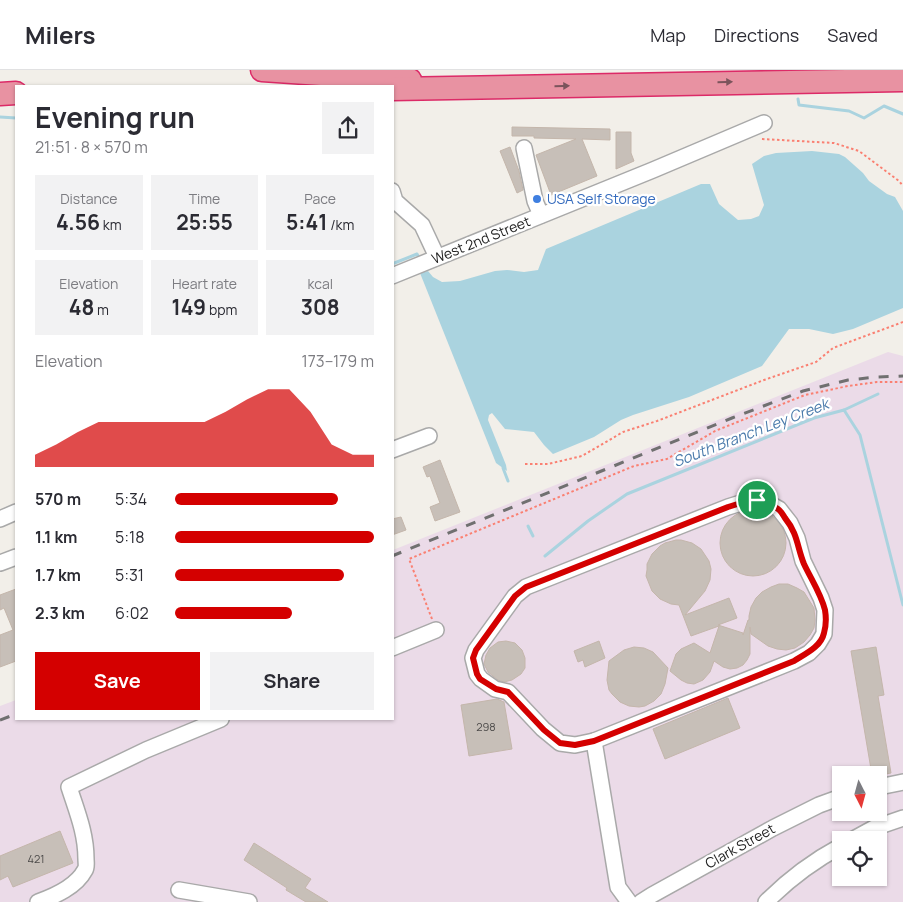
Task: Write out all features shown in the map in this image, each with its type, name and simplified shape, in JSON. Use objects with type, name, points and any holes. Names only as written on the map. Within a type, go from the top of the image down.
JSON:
[{"type":"highway","points":[[262,70],[513,87]]},
{"type":"highway","points":[[845,80],[903,88]]},
{"type":"highway","points":[[394,89],[903,80]]},
{"type":"highway","points":[[0,94],[15,93]]},
{"type":"street","name":"West 2nd Street","points":[[394,275],[764,123]]},
{"type":"street","points":[[524,148],[535,201],[542,215]]},
{"type":"street","points":[[394,198],[395,201],[422,225],[437,257]]},
{"type":"street","points":[[394,449],[429,436]]},
{"type":"street","points":[[757,500],[779,509],[790,523],[797,538],[803,561],[825,610],[824,634],[818,644],[794,661],[594,741],[575,745],[560,743],[544,730],[508,692],[487,685],[477,674],[473,658],[476,650],[515,596],[526,587],[728,507],[757,500]]},
{"type":"street","points":[[0,564],[15,557]]},
{"type":"street","points":[[394,647],[436,630]]},
{"type":"street","points":[[38,902],[51,898],[72,885],[86,869],[86,844],[81,822],[69,788],[146,750],[219,720]]},
{"type":"street","points":[[594,741],[618,887],[629,902]]},
{"type":"street","points":[[888,785],[903,782]]},
{"type":"street","name":"Clark Street","points":[[641,902],[652,894],[773,828],[832,800]]},
{"type":"street","points":[[868,831],[903,818]]},
{"type":"street","points":[[766,902],[796,874],[832,851]]},
{"type":"street","points":[[179,890],[248,902]]},
{"type":"path","points":[[759,138],[834,143],[859,151],[903,186]]},
{"type":"path","points":[[525,464],[548,464],[582,456],[624,432],[816,362],[834,348],[903,322]]},
{"type":"path","points":[[436,630],[409,559],[634,466],[667,460],[715,431],[805,395],[877,382],[903,382]]},
{"type":"shaded area","points":[[888,352],[903,356],[903,902],[0,902],[0,706],[15,700],[15,720],[394,720],[394,550]]},
{"type":"water","points":[[812,151],[839,154],[845,157],[869,181],[887,194],[895,197],[903,211],[903,308],[853,329],[833,334],[809,329],[789,329],[762,366],[689,397],[621,420],[594,437],[553,454],[534,432],[505,429],[492,413],[489,415],[488,420],[507,471],[496,463],[420,273],[428,271],[433,277],[442,282],[460,281],[495,271],[524,272],[538,270],[546,249],[701,184],[710,184],[719,204],[738,220],[751,219],[759,216],[764,205],[752,164],[764,156],[776,153]]},
{"type":"building","points":[[512,127],[610,129],[610,140],[582,139],[597,176],[551,195],[536,155],[576,139],[512,136]]},
{"type":"building","points":[[616,132],[631,132],[631,153],[634,161],[616,169]]},
{"type":"building","points":[[510,147],[519,171],[523,190],[517,193],[500,151]]},
{"type":"building","points":[[440,460],[460,512],[435,521],[430,507],[440,503],[430,476],[427,477],[423,467]]},
{"type":"building","points":[[753,510],[765,513],[776,520],[783,531],[786,543],[783,555],[776,566],[765,573],[753,576],[741,573],[730,566],[723,555],[720,543],[723,531],[730,520],[741,513]]},
{"type":"building","points":[[401,517],[406,530],[394,534],[394,519]]},
{"type":"building","points":[[676,540],[692,543],[701,549],[709,561],[711,569],[710,580],[705,591],[685,615],[729,598],[737,618],[718,625],[743,633],[743,635],[749,620],[751,607],[756,598],[771,587],[779,584],[788,584],[804,592],[814,608],[814,628],[810,635],[795,648],[777,649],[768,646],[751,634],[750,627],[750,654],[743,665],[730,669],[714,661],[710,672],[703,680],[694,684],[681,680],[670,671],[676,654],[681,649],[694,643],[710,653],[719,626],[691,636],[679,605],[660,599],[652,591],[646,576],[647,564],[652,554],[660,546]]},
{"type":"building","points":[[15,589],[15,661],[0,667],[0,635],[13,630],[4,608],[0,610],[0,595]]},
{"type":"building","points":[[599,641],[605,658],[585,667],[583,660],[578,662],[574,651]]},
{"type":"building","points":[[498,642],[515,643],[522,650],[525,658],[525,668],[521,674],[512,680],[504,682],[488,672],[484,664],[490,648]]},
{"type":"building","points":[[634,647],[644,648],[653,652],[668,668],[661,694],[654,701],[639,707],[629,706],[620,702],[609,690],[607,680],[609,661],[624,650]]},
{"type":"building","points":[[876,647],[884,695],[878,696],[891,773],[888,774],[888,766],[870,766],[851,651]]},
{"type":"building","points":[[728,698],[740,728],[665,759],[653,729]]},
{"type":"building","points":[[497,699],[504,702],[512,749],[469,756],[461,705]]},
{"type":"building","points":[[60,831],[73,863],[13,887],[8,876],[0,880],[0,856]]},
{"type":"building","points":[[254,843],[311,879],[305,888],[328,902],[306,902],[244,860]]},
{"type":"waterway","points":[[798,99],[799,105],[849,111],[864,118],[884,106],[903,114]]},
{"type":"waterway","points":[[0,117],[15,118]]},
{"type":"waterway","name":"South Branch Ley Creek","points":[[394,263],[417,254],[421,261]]},
{"type":"waterway","points":[[844,410],[878,394]]},
{"type":"waterway","name":"South Branch Ley Creek","points":[[545,556],[588,521],[627,494],[814,418],[844,410],[860,435],[903,605]]},
{"type":"waterway","name":"South Branch Ley Creek","points":[[503,468],[508,481]]},
{"type":"waterway","name":"South Branch Ley Creek","points":[[528,526],[533,536]]},
{"type":"railway","points":[[394,555],[803,391],[848,380],[903,376]]},
{"type":"railway","points":[[0,720],[15,714]]},
{"type":"place","name":"USA Self Storage","points":[[537,199]]},
{"type":"route","points":[[757,500],[779,509],[790,523],[797,538],[803,561],[821,598],[825,610],[824,634],[818,644],[809,652],[794,661],[594,741],[575,745],[560,743],[544,730],[508,692],[487,685],[480,679],[473,658],[476,650],[515,596],[526,587],[728,507],[757,500]]}]
